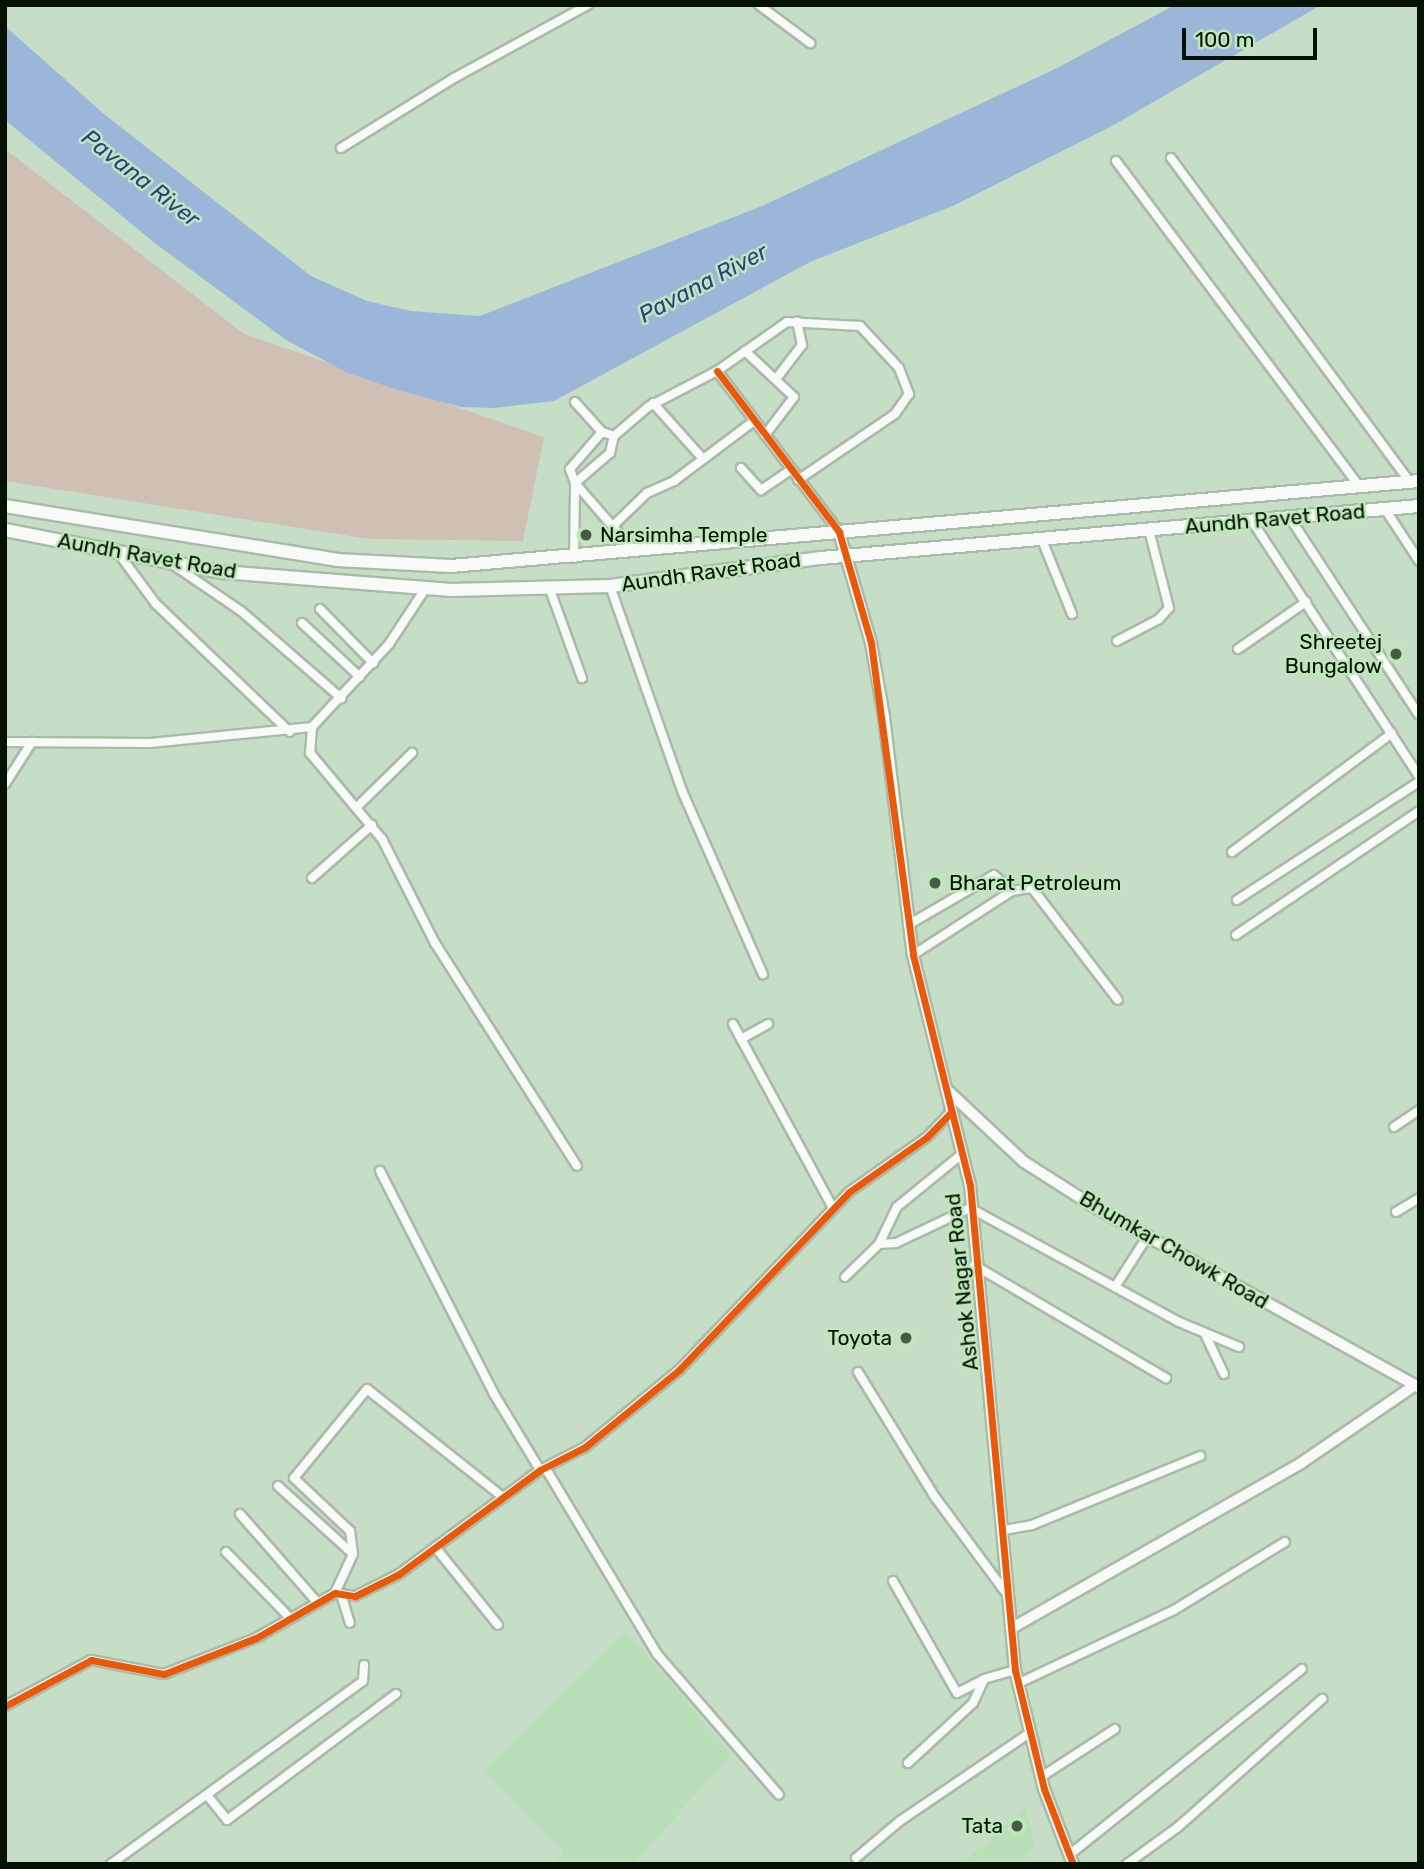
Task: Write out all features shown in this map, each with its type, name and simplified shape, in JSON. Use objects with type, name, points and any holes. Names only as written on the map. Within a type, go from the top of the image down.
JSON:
[{"type":"main road","name":"Aundh Ravet Road","points":[[5,506],[363,563],[450,566],[636,553],[839,532],[1414,481]]},
{"type":"main road","name":"Aundh Ravet Road","points":[[5,530],[169,562],[424,591],[610,586],[845,556],[1419,506]]},
{"type":"street","points":[[341,148],[454,78],[588,5]]},
{"type":"street","points":[[759,5],[810,43]]},
{"type":"street","points":[[1171,158],[1414,481]]},
{"type":"street","points":[[1116,161],[1359,486]]},
{"type":"street","points":[[575,483],[610,453],[614,436],[653,403],[717,371],[787,322],[860,326],[899,368],[909,394],[895,414],[798,480]]},
{"type":"street","points":[[776,379],[802,345],[797,322]]},
{"type":"street","points":[[745,351],[776,379],[794,401],[765,435]]},
{"type":"street","points":[[717,371],[839,532]]},
{"type":"street","points":[[575,402],[602,432],[614,436]]},
{"type":"street","points":[[653,403],[703,459]]},
{"type":"street","points":[[615,524],[646,493],[703,459],[754,421]]},
{"type":"street","points":[[574,558],[575,483],[571,464],[602,432]]},
{"type":"street","points":[[741,468],[761,490],[791,470]]},
{"type":"street","points":[[575,483],[615,524],[636,553]]},
{"type":"street","points":[[1385,509],[1419,561]]},
{"type":"street","points":[[1290,518],[1419,715]]},
{"type":"street","points":[[1252,521],[1419,776]]},
{"type":"street","points":[[1117,641],[1159,619],[1169,608],[1149,530]]},
{"type":"street","name":"Ashok Nagar Road","points":[[839,532],[882,705],[913,955],[962,1154],[1004,1530],[1015,1670],[1041,1777],[1071,1859]]},
{"type":"street","points":[[1042,540],[1072,614]]},
{"type":"street","points":[[119,554],[156,604],[290,732]]},
{"type":"street","points":[[169,562],[241,611],[341,698]]},
{"type":"street","points":[[610,586],[683,793],[763,974]]},
{"type":"street","points":[[549,587],[582,678]]},
{"type":"street","points":[[5,742],[150,743],[290,732],[312,727],[373,663],[424,591]]},
{"type":"street","points":[[1238,649],[1306,602]]},
{"type":"street","points":[[320,609],[373,663]]},
{"type":"street","points":[[302,624],[360,677]]},
{"type":"street","points":[[312,727],[310,753],[372,825],[435,943],[577,1166]]},
{"type":"street","points":[[1232,852],[1392,733]]},
{"type":"street","points":[[5,784],[32,742]]},
{"type":"street","points":[[358,806],[412,753]]},
{"type":"street","points":[[1237,900],[1419,782]]},
{"type":"street","points":[[1236,935],[1419,811]]},
{"type":"street","points":[[312,878],[372,825]]},
{"type":"street","points":[[908,925],[994,875],[1012,891]]},
{"type":"street","points":[[913,955],[1012,891],[1026,887],[1041,894],[1118,1000]]},
{"type":"street","points":[[733,1024],[833,1208]]},
{"type":"street","points":[[741,1039],[768,1024]]},
{"type":"street","name":"Bhumkar Chowk Road","points":[[945,1089],[1024,1162],[1147,1237],[1416,1387]]},
{"type":"street","points":[[1394,1127],[1419,1110]]},
{"type":"street","points":[[5,1706],[91,1660],[164,1674],[256,1638],[317,1602],[338,1593],[355,1596],[377,1585],[543,1469],[585,1447],[679,1370],[833,1208],[927,1138],[951,1112]]},
{"type":"street","points":[[845,1277],[879,1244],[897,1207],[962,1154]]},
{"type":"street","points":[[380,1171],[494,1394],[656,1654],[779,1795]]},
{"type":"street","points":[[1396,1212],[1419,1198]]},
{"type":"street","points":[[879,1244],[896,1243],[970,1208],[1206,1336],[1239,1347]]},
{"type":"street","points":[[1115,1287],[1147,1237]]},
{"type":"street","points":[[974,1265],[1166,1378]]},
{"type":"street","points":[[1206,1336],[1224,1374]]},
{"type":"street","points":[[858,1372],[935,1497],[1009,1597]]},
{"type":"street","points":[[1012,1628],[1230,1505],[1416,1387]]},
{"type":"street","points":[[350,1623],[338,1593],[353,1554],[350,1531],[341,1518],[294,1478],[367,1389],[503,1497]]},
{"type":"street","points":[[1004,1530],[1032,1525],[1200,1456]]},
{"type":"street","points":[[278,1486],[353,1554]]},
{"type":"street","points":[[240,1514],[317,1602]]},
{"type":"street","points":[[1019,1683],[1174,1610],[1285,1542]]},
{"type":"street","points":[[435,1547],[498,1625]]},
{"type":"street","points":[[226,1552],[290,1618]]},
{"type":"street","points":[[893,1581],[957,1693],[984,1679],[1015,1670]]},
{"type":"street","points":[[111,1864],[363,1681],[364,1665]]},
{"type":"street","points":[[1071,1859],[1302,1670]]},
{"type":"street","points":[[908,1763],[973,1703],[984,1679]]},
{"type":"street","points":[[207,1795],[227,1820],[397,1693]]},
{"type":"street","points":[[1127,1864],[1178,1826],[1322,1699]]},
{"type":"street","points":[[1041,1777],[1115,1729]]},
{"type":"street","points":[[856,1858],[900,1821],[1031,1732]]},
{"type":"shaded area","points":[[5,149],[244,334],[544,437],[523,541],[369,539],[5,481]]},
{"type":"shaded area","points":[[627,1631],[732,1755],[633,1864],[554,1864],[563,1852],[484,1770]]},
{"type":"shaded area","name":"Tata","points":[[1025,1808],[1035,1844],[1022,1864],[962,1864]]},
{"type":"water","name":"Pavana River","points":[[1175,5],[1321,5],[1112,126],[955,205],[810,262],[554,401],[494,408],[461,407],[401,391],[348,373],[286,340],[156,244],[5,120],[5,26],[104,114],[311,276],[367,301],[411,311],[480,316],[762,206],[1057,68]]},
{"type":"cycle path","points":[[717,371],[839,532],[871,643],[913,955],[970,1185],[1015,1670],[1044,1789],[1073,1864]]},
{"type":"cycle path","points":[[5,1706],[91,1660],[164,1674],[256,1638],[335,1593],[355,1596],[399,1574],[540,1470],[585,1447],[679,1370],[849,1192],[927,1137],[951,1112]]},
{"type":"place","name":"Narsimha Temple","points":[[586,535]]},
{"type":"place","name":"Shreetej Bungalow","points":[[1396,654]]},
{"type":"place","name":"Bharat Petroleum","points":[[935,883]]},
{"type":"place","name":"Toyota","points":[[906,1338]]},
{"type":"place","name":"Tata","points":[[1017,1826]]}]
